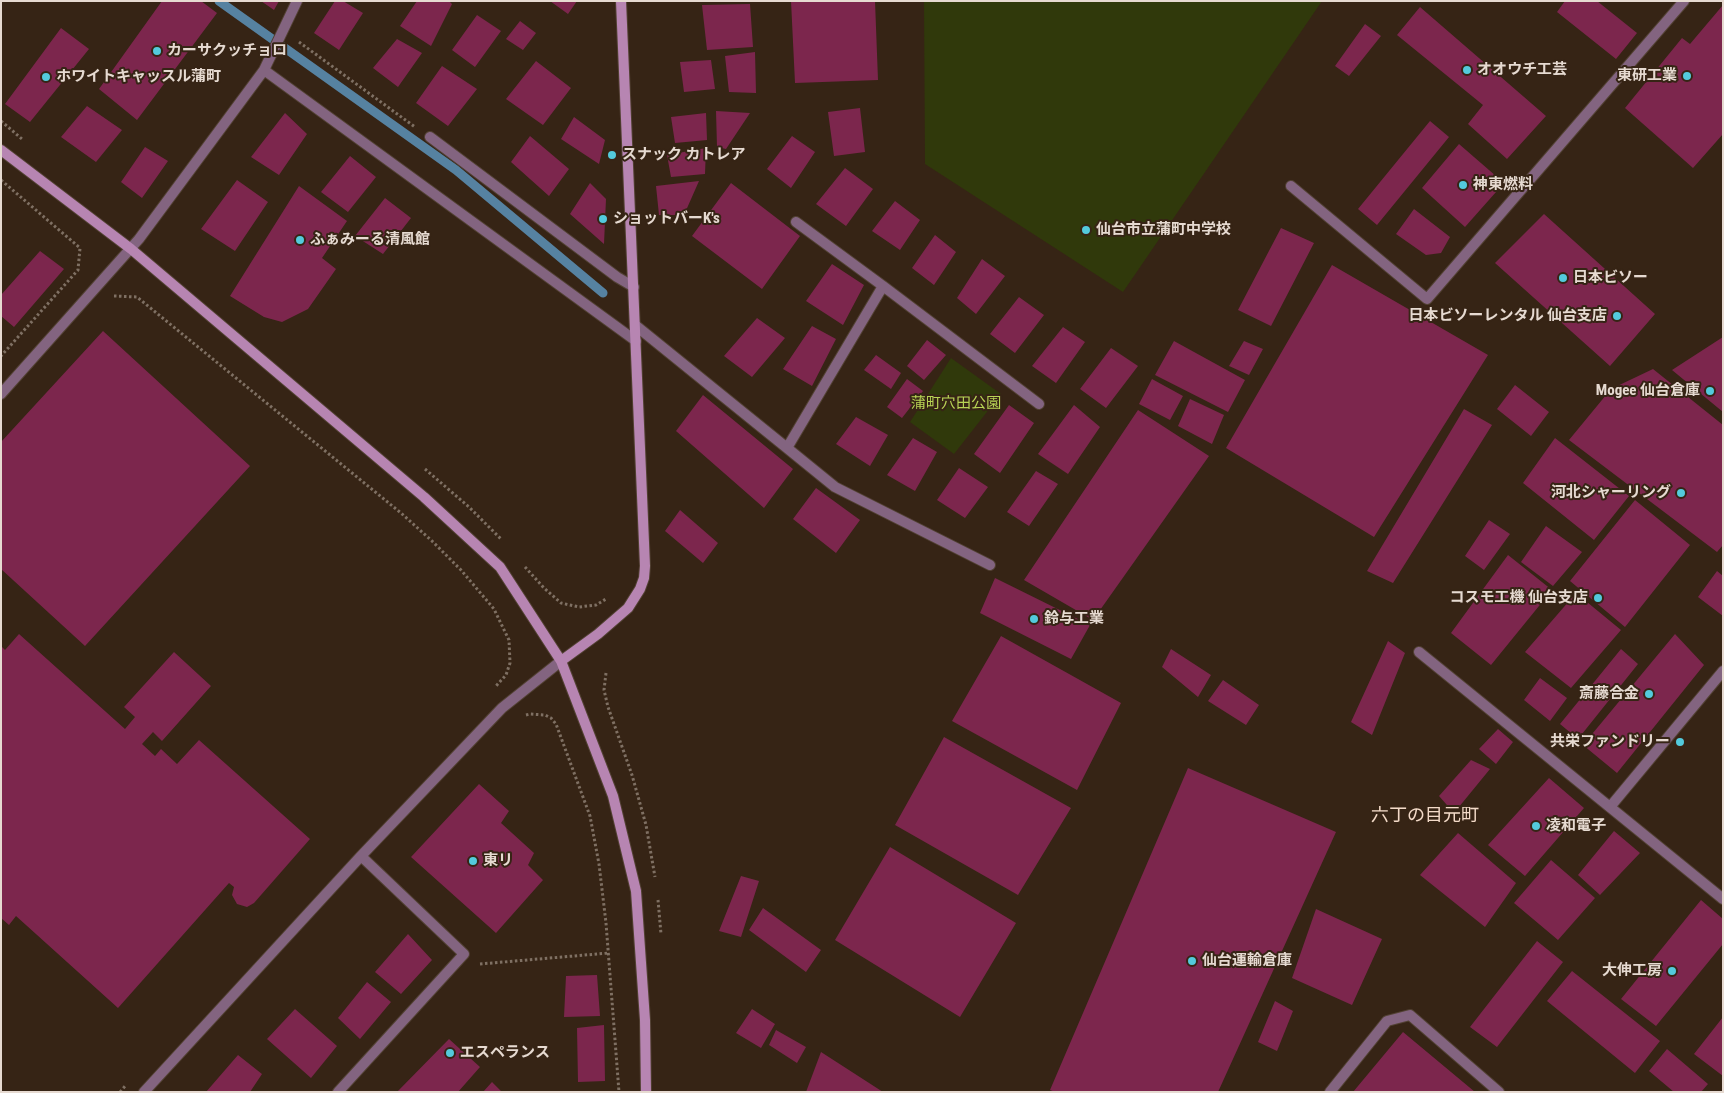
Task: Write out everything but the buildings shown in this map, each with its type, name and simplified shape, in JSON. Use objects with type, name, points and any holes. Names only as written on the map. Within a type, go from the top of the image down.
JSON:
[{"type":"street","points":[[1,394],[131,250],[264,70],[297,1]]},
{"type":"street","points":[[144,1092],[361,856],[502,708],[598,634],[628,608],[640,588],[644,578],[646,555],[621,1]]},
{"type":"street","points":[[1291,186],[1428,298],[1684,1]]},
{"type":"street","points":[[264,70],[636,341]]},
{"type":"street","points":[[430,138],[609,271],[634,287]]},
{"type":"street","points":[[1,150],[131,250],[416,491],[500,567],[561,661],[613,796],[636,891],[645,1020],[646,1092]]},
{"type":"street","points":[[796,222],[1039,404]]},
{"type":"street","points":[[787,448],[883,286]]},
{"type":"street","points":[[636,324],[835,487],[990,564]]},
{"type":"street","points":[[1419,652],[1723,899]]},
{"type":"street","points":[[1610,807],[1723,671]]},
{"type":"street","points":[[342,1090],[464,954],[361,856]]},
{"type":"street","points":[[1330,1092],[1388,1021],[1410,1015],[1499,1092]]},
{"type":"path","points":[[285,26],[296,40],[430,138]]},
{"type":"path","points":[[1,180],[80,248],[78,270],[1,356]]},
{"type":"path","points":[[112,296],[137,297],[401,513],[461,570],[494,610],[509,640],[510,663],[506,675],[492,690]]},
{"type":"path","points":[[418,464],[469,507],[506,545]]},
{"type":"path","points":[[519,560],[544,588],[562,603],[579,607],[596,605],[611,596]]},
{"type":"path","points":[[524,716],[530,714],[545,715],[556,724],[584,798],[591,824],[600,864],[609,953],[619,1092]]},
{"type":"path","points":[[464,954],[476,965],[609,953]]},
{"type":"path","points":[[120,1092],[126,1085]]},
{"type":"green space","points":[[924,1],[1322,1],[1123,292],[925,164]]},
{"type":"green space","name":"蒲町穴田公園","points":[[951,358],[1001,394],[954,454],[910,422]]},
{"type":"waterway","points":[[219,1],[456,170],[603,293]]},
{"type":"place","name":"カーサクッチョロ","points":[[157,51]]},
{"type":"place","name":"オオウチ工芸","points":[[1467,70]]},
{"type":"place","name":"東研工業","points":[[1687,76]]},
{"type":"place","name":"ホワイトキャッスル蒲町","points":[[46,77]]},
{"type":"place","name":"スナック カトレア","points":[[612,155]]},
{"type":"place","name":"神東燃料","points":[[1463,185]]},
{"type":"place","name":"ショットバーK's","points":[[603,219]]},
{"type":"place","name":"仙台市立蒲町中学校","points":[[1086,230]]},
{"type":"place","name":"ふぁみーる清風館","points":[[300,240]]},
{"type":"place","name":"日本ビソー","points":[[1563,278]]},
{"type":"place","name":"日本ビソーレンタル 仙台支店","points":[[1617,316]]},
{"type":"place","name":"Mogee 仙台倉庫","points":[[1710,391]]},
{"type":"place","name":"河北シャーリング","points":[[1681,493]]},
{"type":"place","name":"コスモ工機 仙台支店","points":[[1598,598]]},
{"type":"place","name":"鈴与工業","points":[[1034,619]]},
{"type":"place","name":"斎藤合金","points":[[1649,694]]},
{"type":"place","name":"共栄ファンドリー","points":[[1680,742]]},
{"type":"place","name":"凌和電子","points":[[1536,826]]},
{"type":"place","name":"東リ","points":[[473,861]]},
{"type":"place","name":"仙台運輸倉庫","points":[[1192,961]]},
{"type":"place","name":"大伸工房","points":[[1672,971]]},
{"type":"place","name":"エスペランス","points":[[450,1053]]},
{"type":"district","name":"六丁の目元町","points":[[1425,816]]}]
